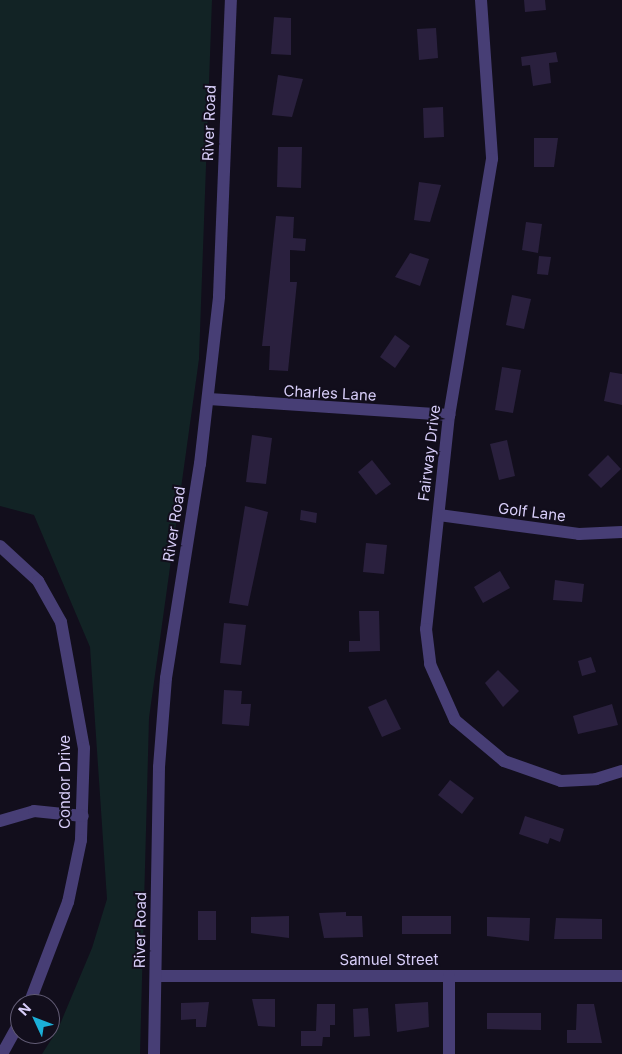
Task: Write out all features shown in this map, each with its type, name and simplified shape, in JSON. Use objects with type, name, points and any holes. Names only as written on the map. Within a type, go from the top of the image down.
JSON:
[{"type":"street","name":"River Road","points":[[154,1054],[159,767],[166,678],[209,399],[219,296],[230,0]]},
{"type":"street","name":"Fairway Drive","points":[[481,0],[492,159],[450,415],[427,646],[435,681],[455,720],[488,751],[544,778],[579,782],[622,771]]},
{"type":"street","name":"Charles Lane","points":[[209,399],[450,415]]},
{"type":"street","name":"Golf Lane","points":[[439,515],[579,534],[622,532]]},
{"type":"street","name":"Condor Drive","points":[[1,549],[46,591],[66,637],[84,748],[83,816],[68,902],[33,994]]},
{"type":"street","points":[[0,821],[34,811],[83,816]]},
{"type":"street","name":"Samuel Street","points":[[156,976],[622,976]]},
{"type":"street","points":[[448,976],[449,1054]]},
{"type":"street","points":[[2,1054],[10,1040]]},
{"type":"shaded area","points":[[0,0],[212,0],[199,359],[149,718],[140,1054],[42,1054],[48,1044],[60,1044],[60,1024],[92,948],[107,899],[90,647],[34,515],[0,506]]},
{"type":"building","points":[[524,0],[545,0],[546,10],[525,12]]},
{"type":"building","points":[[274,17],[291,18],[291,55],[271,54]]},
{"type":"building","points":[[436,28],[438,58],[419,60],[417,29]]},
{"type":"building","points":[[556,52],[558,62],[549,63],[551,83],[533,86],[530,65],[522,66],[521,57]]},
{"type":"building","points":[[278,75],[303,79],[292,117],[272,115]]},
{"type":"building","points":[[443,107],[444,137],[424,138],[423,108]]},
{"type":"building","points":[[534,138],[558,138],[554,167],[534,167]]},
{"type":"building","points":[[278,147],[302,147],[301,188],[277,187]]},
{"type":"building","points":[[419,182],[441,185],[430,222],[414,220]]},
{"type":"building","points":[[276,216],[294,217],[293,238],[306,239],[305,251],[290,250],[290,282],[297,282],[288,371],[269,370],[270,346],[262,346]]},
{"type":"building","points":[[526,222],[542,224],[538,253],[522,250]]},
{"type":"building","points":[[410,253],[429,259],[420,286],[395,277]]},
{"type":"building","points":[[539,256],[551,257],[548,275],[537,274]]},
{"type":"building","points":[[512,295],[531,299],[524,329],[506,325]]},
{"type":"building","points":[[395,335],[410,346],[395,368],[380,357]]},
{"type":"building","points":[[502,367],[521,370],[513,413],[495,410]]},
{"type":"building","points":[[610,372],[622,374],[622,405],[604,401]]},
{"type":"building","points":[[252,435],[272,438],[266,484],[246,482]]},
{"type":"building","points":[[507,440],[515,476],[499,480],[490,444]]},
{"type":"building","points":[[608,455],[621,469],[601,488],[588,475]]},
{"type":"building","points":[[372,460],[391,484],[376,495],[358,472]]},
{"type":"building","points":[[245,506],[268,512],[248,606],[229,603]]},
{"type":"building","points":[[301,510],[317,513],[316,523],[300,520]]},
{"type":"building","points":[[366,543],[387,545],[384,574],[363,572]]},
{"type":"building","points":[[500,571],[510,588],[483,603],[474,587]]},
{"type":"building","points":[[555,580],[584,584],[582,602],[553,600]]},
{"type":"building","points":[[359,611],[379,611],[380,651],[349,652],[349,641],[360,641]]},
{"type":"building","points":[[224,623],[246,625],[241,665],[220,663]]},
{"type":"building","points":[[591,657],[596,672],[582,676],[578,661]]},
{"type":"building","points":[[498,670],[519,691],[503,707],[485,683]]},
{"type":"building","points":[[224,690],[242,691],[241,704],[251,704],[249,726],[222,724]]},
{"type":"building","points":[[386,699],[401,729],[382,737],[368,707]]},
{"type":"building","points":[[612,704],[618,725],[578,734],[573,716]]},
{"type":"building","points":[[450,780],[474,798],[462,814],[438,795]]},
{"type":"building","points":[[525,816],[564,829],[560,842],[550,838],[548,844],[519,834]]},
{"type":"building","points":[[198,911],[216,911],[216,940],[198,940]]},
{"type":"building","points":[[346,912],[346,916],[362,916],[363,937],[324,938],[319,913]]},
{"type":"building","points":[[289,916],[289,938],[251,933],[251,917]]},
{"type":"building","points":[[402,916],[451,916],[451,934],[402,934]]},
{"type":"building","points":[[487,917],[530,918],[529,941],[487,936]]},
{"type":"building","points":[[556,918],[602,919],[602,939],[554,939]]},
{"type":"building","points":[[252,999],[275,999],[275,1027],[258,1026]]},
{"type":"building","points":[[209,1002],[206,1027],[196,1027],[196,1019],[181,1020],[181,1003]]},
{"type":"building","points":[[428,1002],[429,1027],[397,1032],[395,1004]]},
{"type":"building","points":[[317,1004],[335,1004],[335,1025],[330,1025],[330,1037],[323,1037],[322,1046],[301,1046],[301,1031],[316,1031]]},
{"type":"building","points":[[577,1004],[594,1004],[602,1043],[567,1043],[567,1030],[576,1030]]},
{"type":"building","points":[[368,1008],[370,1036],[354,1037],[353,1009]]},
{"type":"building","points":[[487,1013],[541,1013],[541,1030],[487,1029]]}]
